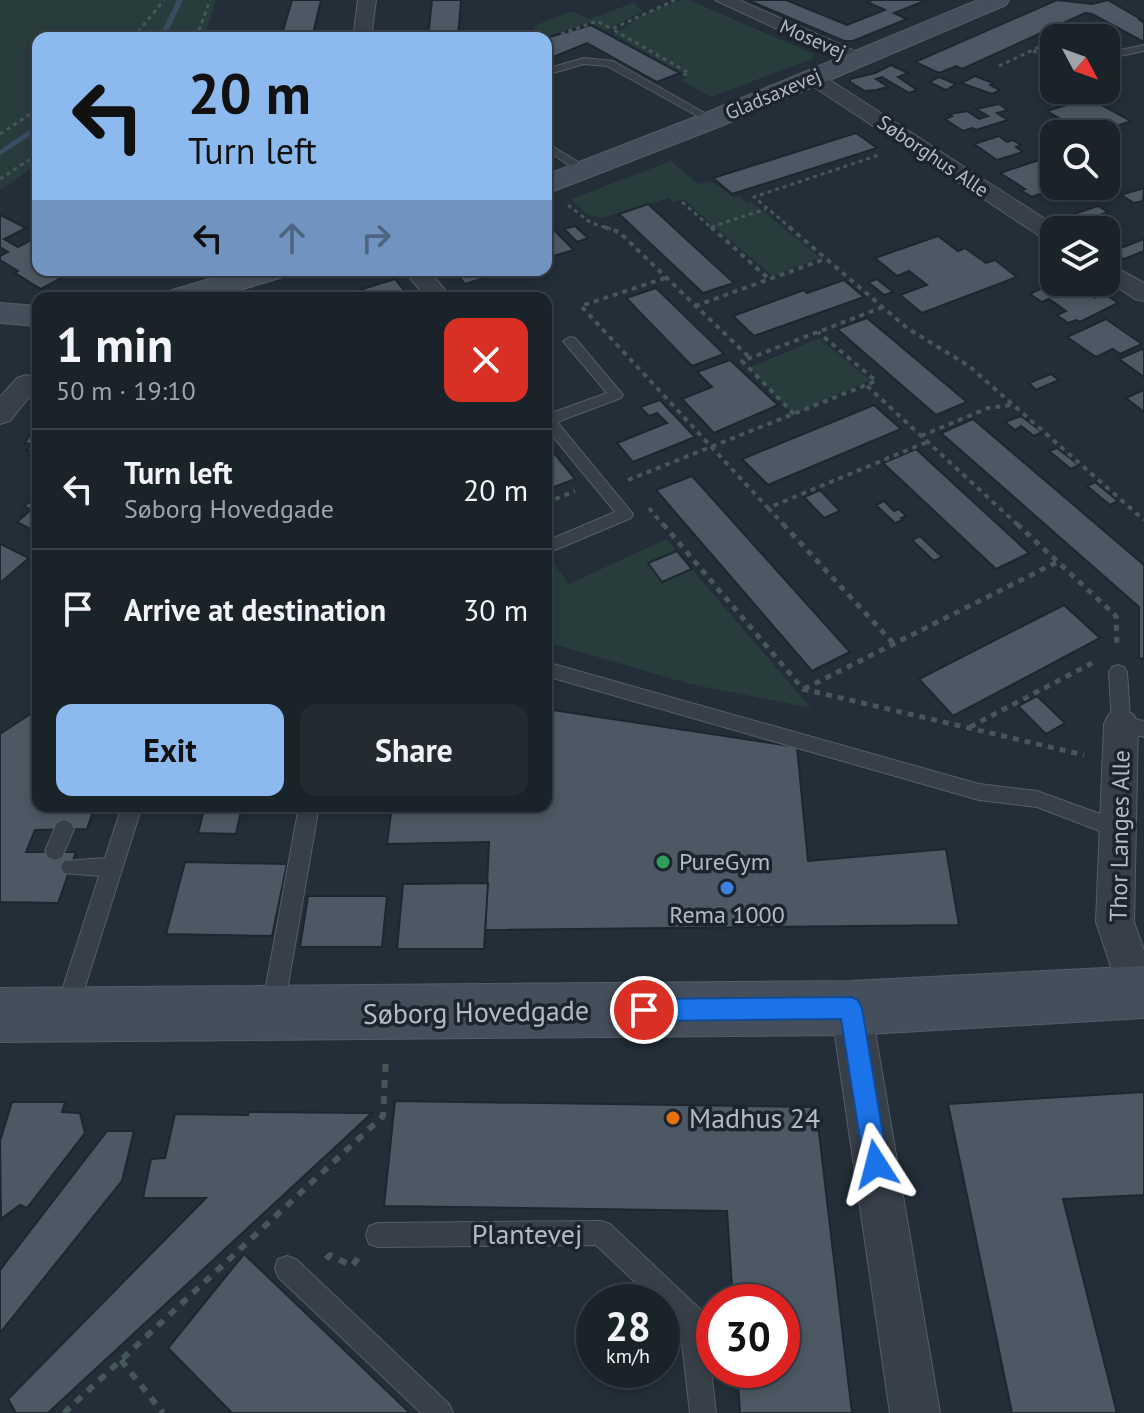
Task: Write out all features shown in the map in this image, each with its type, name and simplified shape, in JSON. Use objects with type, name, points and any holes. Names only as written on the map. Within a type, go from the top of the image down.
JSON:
[{"type":"street","points":[[363,32],[367,0]]},
{"type":"street","name":"Mosevej","points":[[724,0],[857,59]]},
{"type":"street","name":"Gladsaxevej","points":[[552,190],[585,171],[998,0]]},
{"type":"street","name":"Søborghus Alle","points":[[812,77],[1040,226]]},
{"type":"street","points":[[200,292],[252,276]]},
{"type":"street","points":[[420,276],[435,292]]},
{"type":"street","points":[[1120,278],[1144,294]]},
{"type":"street","points":[[0,313],[32,316]]},
{"type":"street","points":[[0,415],[26,384]]},
{"type":"street","name":"Thor Langes Alle","points":[[1133,726],[1120,763],[1115,922],[1141,992]]},
{"type":"street","name":"Søborg Hovedgade","points":[[0,1015],[851,1008],[1141,992]]},
{"type":"street","points":[[851,1008],[915,1413]]},
{"type":"lane","points":[[1120,53],[1144,48]]},
{"type":"lane","points":[[552,70],[572,63],[598,60],[620,67],[712,120]]},
{"type":"lane","points":[[552,149],[585,171]]},
{"type":"lane","points":[[552,418],[616,395],[570,341]]},
{"type":"lane","points":[[552,426],[625,514],[555,544]]},
{"type":"lane","points":[[552,671],[979,792],[1037,799],[1118,829]]},
{"type":"lane","points":[[1118,672],[1133,726]]},
{"type":"lane","points":[[65,1015],[130,812]]},
{"type":"lane","points":[[272,1014],[308,812]]},
{"type":"lane","points":[[55,851],[64,829]]},
{"type":"lane","points":[[71,867],[111,867]]},
{"type":"lane","name":"Plantevej","points":[[378,1235],[601,1233],[692,1319],[703,1413]]},
{"type":"lane","points":[[295,1276],[440,1413]]},
{"type":"path","points":[[138,32],[164,0]]},
{"type":"path","points":[[198,32],[210,0]]},
{"type":"path","points":[[612,29],[675,0]]},
{"type":"path","points":[[561,34],[597,21],[689,73],[654,87]]},
{"type":"path","points":[[999,66],[1040,46]]},
{"type":"path","points":[[1032,50],[1040,53]]},
{"type":"path","points":[[0,134],[32,113]]},
{"type":"path","points":[[914,144],[754,197],[907,328],[969,366],[1144,520]]},
{"type":"path","points":[[0,179],[32,158]]},
{"type":"path","points":[[552,190],[591,223],[619,232],[750,358]]},
{"type":"path","points":[[682,202],[770,279]]},
{"type":"path","points":[[710,227],[767,209]]},
{"type":"path","points":[[695,306],[826,259]]},
{"type":"path","points":[[665,278],[581,306],[894,644]]},
{"type":"path","points":[[794,414],[742,361],[883,307]]},
{"type":"path","points":[[636,493],[626,481],[876,381],[818,332]]},
{"type":"path","points":[[867,386],[1116,616],[1118,672]]},
{"type":"path","points":[[921,436],[988,408],[1013,405]]},
{"type":"path","points":[[768,508],[927,442]]},
{"type":"path","points":[[646,504],[803,689],[1120,763]]},
{"type":"path","points":[[803,689],[1057,562]]},
{"type":"path","points":[[969,728],[1117,651]]},
{"type":"path","points":[[64,1413],[383,1116],[389,1013]]},
{"type":"path","points":[[295,1276],[330,1255],[352,1266],[378,1235]]},
{"type":"path","points":[[121,1360],[163,1413]]},
{"type":"green space","points":[[0,0],[216,0],[206,32],[32,32],[32,168],[0,190]]},
{"type":"green space","points":[[689,0],[814,54],[812,59],[711,97],[680,80],[687,77],[613,34],[651,11]]},
{"type":"green space","points":[[633,3],[643,11],[605,31],[589,22],[552,35],[552,32],[541,32],[532,27],[571,11],[589,19]]},
{"type":"green space","points":[[671,161],[698,184],[711,181],[733,197],[739,196],[747,203],[752,202],[820,258],[772,276],[683,199],[672,202],[669,198],[602,218],[588,215],[571,199]]},
{"type":"green space","points":[[819,338],[870,380],[794,414],[749,368]]},
{"type":"green space","points":[[666,539],[811,708],[690,684],[552,644],[552,561],[567,585]]},
{"type":"building","points":[[292,0],[321,0],[313,32],[283,32]]},
{"type":"building","points":[[432,0],[461,0],[458,32],[429,32]]},
{"type":"building","points":[[748,0],[786,0],[847,25],[885,10],[867,2],[872,0],[927,0],[894,13],[907,19],[853,41],[844,41]]},
{"type":"building","points":[[1057,0],[1092,4],[1108,0],[1144,23],[1144,42],[1120,29],[1120,24],[1111,24],[1085,13],[1061,24],[1040,24],[1040,33],[962,69],[956,66],[939,73],[915,62]]},
{"type":"building","points":[[591,25],[680,73],[657,82],[587,43],[552,58],[552,36]]},
{"type":"building","points":[[891,65],[908,73],[898,77],[917,90],[909,93],[882,77],[876,79],[888,87],[876,90],[865,91],[850,82],[850,79],[875,73]]},
{"type":"building","points":[[975,76],[993,83],[990,85],[1000,90],[992,94],[961,83]]},
{"type":"building","points":[[939,77],[956,84],[946,90],[929,82]]},
{"type":"building","points":[[999,104],[1008,110],[997,113],[1008,120],[976,130],[963,131],[945,119],[952,116],[949,114],[967,111],[979,119],[988,116],[976,109]]},
{"type":"building","points":[[1070,104],[1100,104],[1131,121],[1120,125],[1120,120],[1062,120],[1047,111]]},
{"type":"building","points":[[856,133],[877,148],[732,194],[713,178]]},
{"type":"building","points":[[999,136],[1007,142],[1013,140],[1021,145],[1016,147],[1023,152],[997,160],[974,144]]},
{"type":"building","points":[[1040,160],[1040,194],[1032,197],[1000,173]]},
{"type":"building","points":[[1144,188],[1143,201],[1134,203],[1121,195]]},
{"type":"building","points":[[648,204],[734,283],[703,293],[619,214]]},
{"type":"building","points":[[1098,206],[1108,212],[1098,216],[1074,214]]},
{"type":"building","points":[[0,215],[26,228],[4,239],[18,247],[32,241],[32,276],[65,276],[41,289],[0,260],[0,256],[8,252],[0,247]]},
{"type":"building","points":[[575,226],[588,238],[577,242],[564,229]]},
{"type":"building","points":[[554,230],[574,250],[552,256]]},
{"type":"building","points":[[938,236],[958,251],[965,248],[986,263],[995,260],[1017,277],[922,313],[900,295],[927,285],[909,271],[897,276],[875,258]]},
{"type":"building","points":[[1144,239],[1144,251],[1124,259],[1120,256],[1120,248]]},
{"type":"building","points":[[459,276],[490,276],[465,284]]},
{"type":"building","points":[[395,279],[405,292],[353,292]]},
{"type":"building","points":[[877,279],[893,292],[884,295],[868,282]]},
{"type":"building","points":[[844,280],[864,297],[754,336],[733,316],[804,290],[807,293]]},
{"type":"building","points":[[656,288],[724,354],[692,366],[626,298]]},
{"type":"building","points":[[1040,289],[1040,296],[1108,296],[1118,303],[1080,322],[1068,323],[1057,315],[1066,311],[1049,299],[1042,302],[1030,294]]},
{"type":"building","points":[[867,318],[967,402],[936,415],[837,329]]},
{"type":"building","points":[[1106,319],[1142,344],[1120,354],[1113,349],[1096,357],[1067,337]]},
{"type":"building","points":[[1144,350],[1144,377],[1119,359]]},
{"type":"building","points":[[730,360],[778,405],[714,433],[682,399],[712,387],[697,372]]},
{"type":"building","points":[[1051,374],[1059,380],[1036,390],[1029,383]]},
{"type":"building","points":[[1144,390],[1144,412],[1126,398]]},
{"type":"building","points":[[660,400],[695,437],[633,462],[617,443],[667,423],[657,413],[649,416],[640,407]]},
{"type":"building","points":[[874,405],[901,429],[768,485],[742,459]]},
{"type":"building","points":[[1021,416],[1042,432],[1034,436],[1021,426],[1015,430],[1005,422]]},
{"type":"building","points":[[973,419],[1144,565],[1144,659],[1139,658],[1139,607],[941,433]]},
{"type":"building","points":[[32,433],[32,450],[27,450],[31,444],[25,443]]},
{"type":"building","points":[[1057,448],[1079,465],[1071,469],[1049,451]]},
{"type":"building","points":[[916,449],[1029,553],[996,569],[883,463]]},
{"type":"building","points":[[554,453],[575,479],[552,488]]},
{"type":"building","points":[[692,476],[850,652],[812,671],[656,490]]},
{"type":"building","points":[[1095,482],[1118,501],[1110,505],[1087,486]]},
{"type":"building","points":[[820,490],[840,511],[824,518],[804,497]]},
{"type":"building","points":[[32,500],[32,530],[17,522],[31,510],[24,506]]},
{"type":"building","points":[[884,501],[894,511],[899,509],[906,516],[901,518],[903,520],[895,523],[876,505]]},
{"type":"building","points":[[920,536],[942,557],[934,561],[912,540]]},
{"type":"building","points":[[0,544],[29,558],[0,583]]},
{"type":"building","points":[[677,551],[692,569],[662,582],[648,563]]},
{"type":"building","points":[[1064,605],[1100,638],[953,716],[919,679]]},
{"type":"building","points":[[1037,696],[1065,723],[1046,734],[1018,706]]},
{"type":"building","points":[[552,710],[797,747],[808,861],[946,849],[959,925],[485,930],[489,842],[387,844],[391,812],[552,812]]},
{"type":"building","points":[[32,713],[32,812],[93,812],[87,829],[35,830],[26,852],[76,852],[58,903],[0,902],[0,734]]},
{"type":"building","points":[[203,812],[241,812],[236,834],[198,833]]},
{"type":"building","points":[[185,862],[287,864],[272,936],[166,934]]},
{"type":"building","points":[[488,883],[484,949],[397,949],[403,884]]},
{"type":"building","points":[[308,896],[387,896],[382,947],[300,947]]},
{"type":"building","points":[[1144,1092],[1144,1195],[1063,1199],[1117,1413],[1012,1413],[948,1104]]},
{"type":"building","points":[[395,1101],[816,1107],[852,1413],[740,1413],[738,1388],[800,1388],[800,1284],[732,1284],[727,1211],[384,1206]]},
{"type":"building","points":[[12,1102],[65,1102],[62,1112],[80,1113],[85,1133],[27,1208],[20,1205],[1,1219],[0,1141]]},
{"type":"building","points":[[249,1112],[372,1113],[48,1413],[16,1413],[8,1399],[206,1198],[143,1198],[151,1159],[165,1158],[175,1114],[248,1115]]},
{"type":"building","points":[[107,1131],[134,1131],[122,1181],[0,1333],[0,1270]]},
{"type":"building","points":[[244,1254],[410,1413],[232,1413],[168,1348]]},
{"type":"waterway","points":[[165,32],[180,0]]},
{"type":"waterway","points":[[0,153],[32,132]]},
{"type":"place","name":"PureGym","points":[[663,862]]},
{"type":"place","name":"Rema 1000","points":[[727,888]]},
{"type":"place","name":"Madhus 24","points":[[673,1118]]},
{"type":"route","points":[[644,1010],[851,1008],[876,1164]]}]
